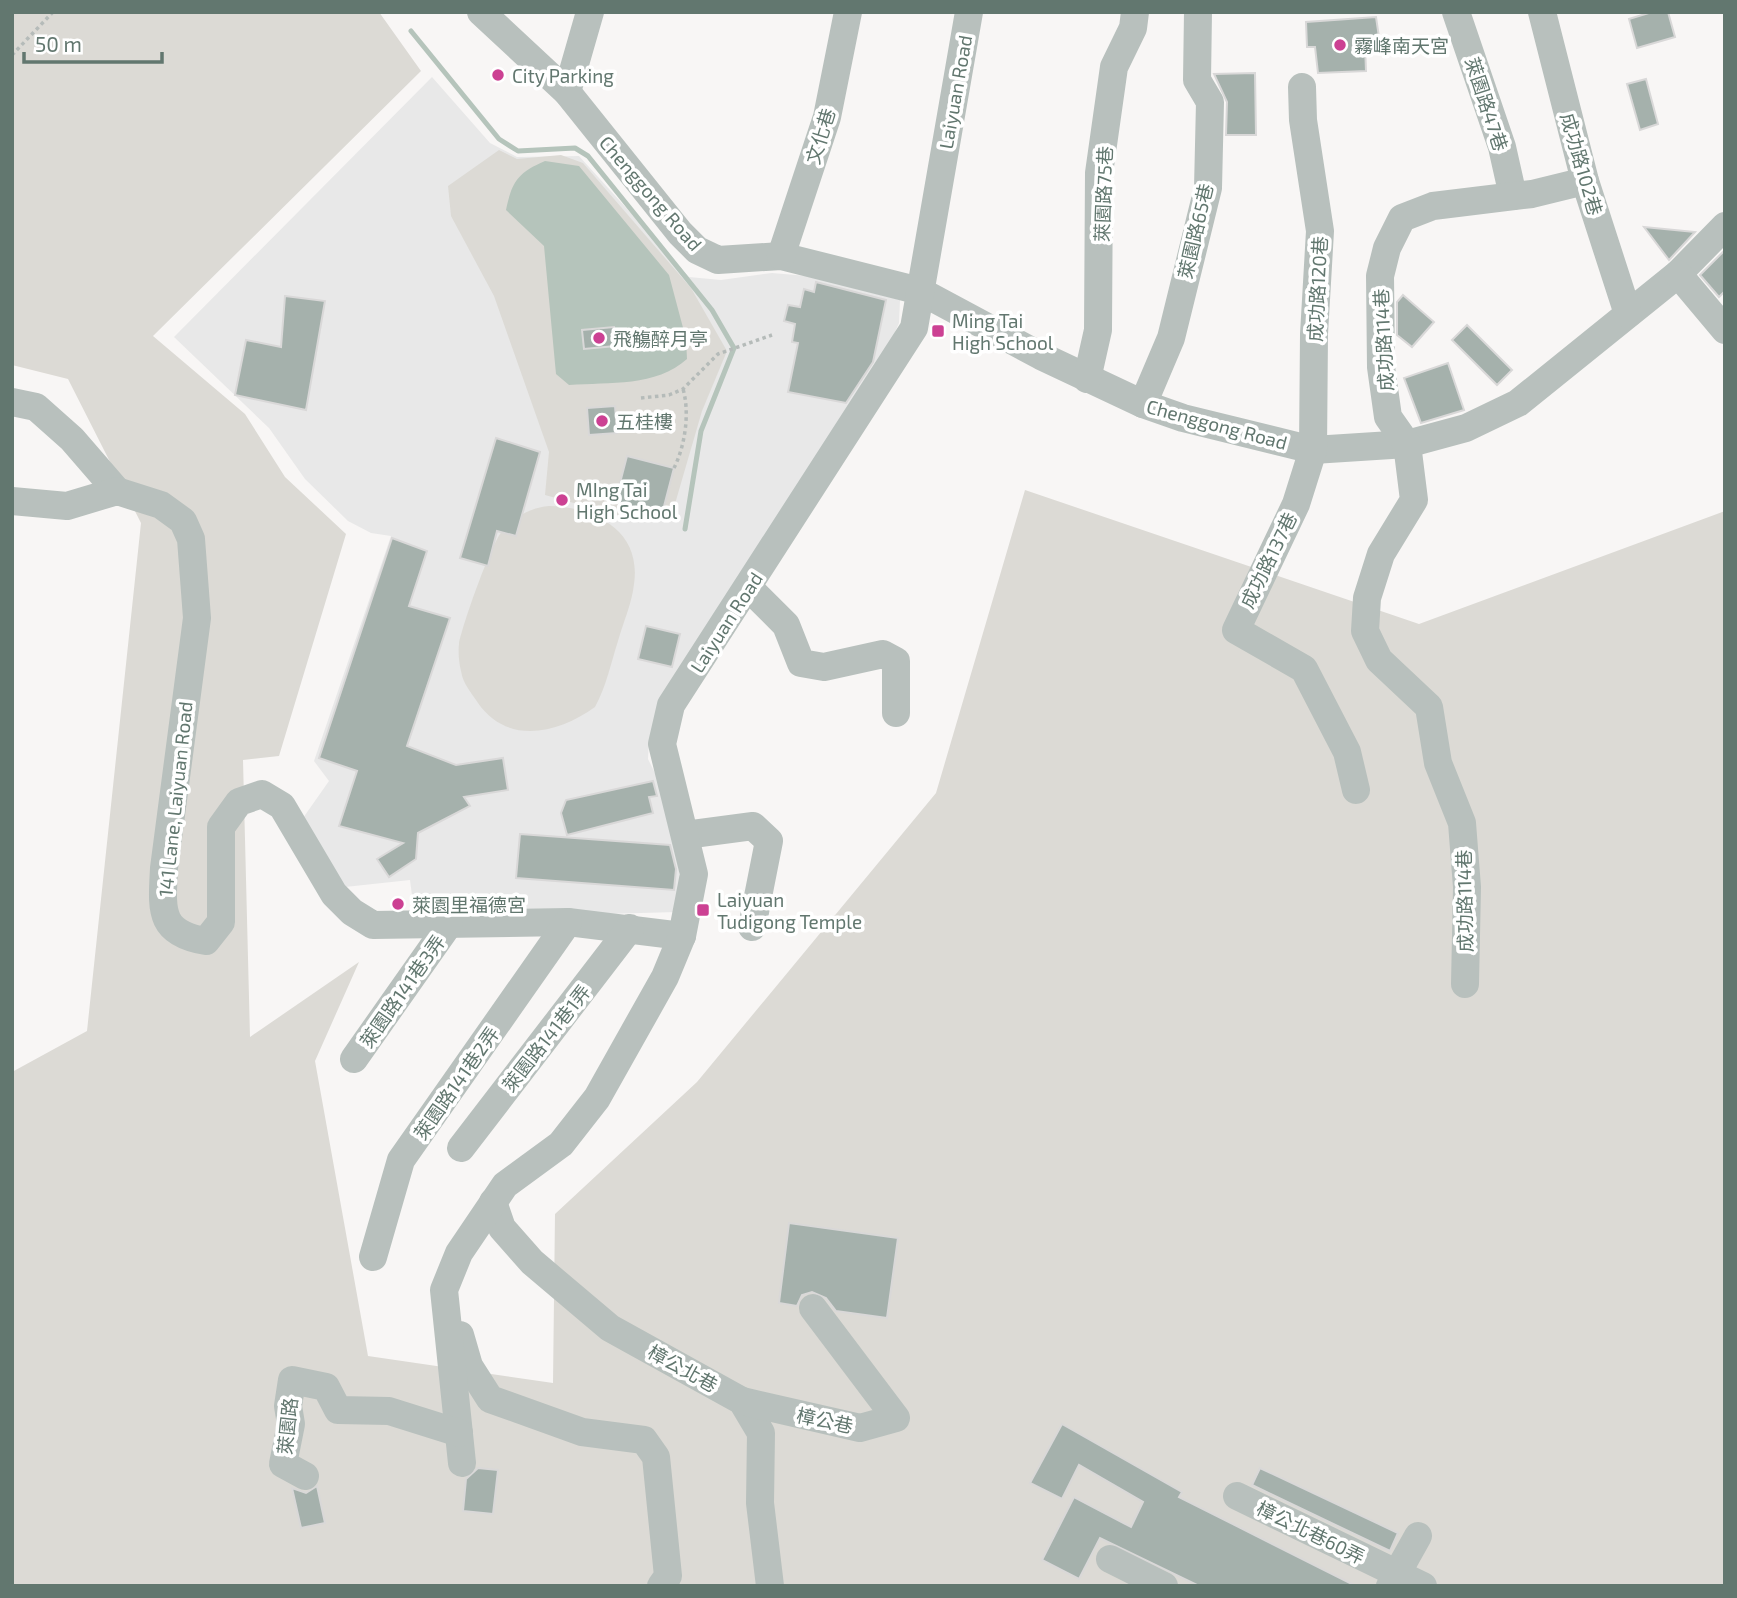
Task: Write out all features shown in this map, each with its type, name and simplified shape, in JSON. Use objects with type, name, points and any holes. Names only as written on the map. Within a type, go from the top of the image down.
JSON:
[{"type":"street","name":"Chenggong Road","points":[[481,12],[567,92],[697,250],[718,260],[781,256],[920,291],[1087,379],[1143,404],[1183,418],[1313,450],[1406,444],[1466,428],[1518,403],[1678,274],[1725,226]]},
{"type":"street","points":[[567,92],[590,12]]},
{"type":"street","name":"文化巷","points":[[781,256],[827,117],[848,12]]},
{"type":"street","name":"Laiyuan Road","points":[[493,1202],[505,1185],[561,1144],[597,1098],[665,977],[682,936],[694,874],[662,744],[671,705],[914,328],[969,12]]},
{"type":"street","name":"萊園路75巷","points":[[1087,379],[1098,330],[1099,173],[1114,67],[1133,28],[1135,12]]},
{"type":"street","name":"萊園路65巷","points":[[1143,404],[1171,338],[1208,188],[1210,102],[1196,80],[1198,12]]},
{"type":"street","name":"萊園路47巷","points":[[1456,12],[1502,147],[1513,196]]},
{"type":"street","name":"成功路102巷","points":[[1542,12],[1585,181],[1628,314]]},
{"type":"street","name":"成功路120巷","points":[[1302,87],[1303,120],[1320,231],[1314,334],[1313,450]]},
{"type":"street","name":"成功路114巷","points":[[1465,984],[1467,887],[1461,822],[1438,763],[1429,707],[1378,660],[1365,631],[1367,598],[1381,554],[1414,499],[1406,444],[1388,416],[1381,367],[1380,276],[1387,248],[1402,218],[1433,206],[1513,196],[1585,181]]},
{"type":"street","points":[[1678,274],[1725,330]]},
{"type":"street","points":[[12,402],[36,407],[72,439],[117,491],[67,506],[12,501]]},
{"type":"street","name":"成功路137巷","points":[[1313,450],[1296,504],[1236,630],[1304,669],[1347,752],[1356,790]]},
{"type":"street","name":"141 Lane, Laiyuan Road","points":[[117,491],[161,505],[183,521],[191,539],[197,618],[162,901],[167,922],[184,937],[206,941],[221,922],[221,827],[239,802],[262,794],[282,806],[334,894],[352,912],[373,925],[568,922],[682,936]]},
{"type":"street","points":[[748,587],[786,625],[801,663],[824,667],[883,653],[896,661],[896,713]]},
{"type":"street","points":[[685,835],[753,827],[769,841],[752,927]]},
{"type":"street","name":"萊園路141巷2弄","points":[[373,1257],[401,1160],[568,922]]},
{"type":"street","name":"萊園路141巷3弄","points":[[354,1059],[449,924]]},
{"type":"street","name":"萊園路141巷1弄","points":[[461,1148],[630,928]]},
{"type":"street","points":[[462,1463],[444,1290],[459,1253],[493,1202]]},
{"type":"street","name":"樟公北巷","points":[[493,1202],[502,1228],[531,1262],[610,1328],[742,1401]]},
{"type":"street","points":[[444,1290],[469,1366],[490,1399],[582,1432],[645,1440],[656,1457],[668,1576],[661,1586]]},
{"type":"street","name":"樟公巷","points":[[742,1401],[860,1428],[896,1418],[813,1308]]},
{"type":"street","name":"萊園路","points":[[306,1476],[283,1464],[290,1424],[288,1406],[292,1380],[326,1387],[338,1410],[389,1411],[459,1433]]},
{"type":"street","points":[[742,1401],[761,1433],[760,1503],[769,1586]]},
{"type":"street","name":"樟公北巷60弄","points":[[1237,1496],[1393,1580],[1423,1586]]},
{"type":"street","points":[[1393,1580],[1418,1536]]},
{"type":"street","points":[[1110,1559],[1164,1586]]},
{"type":"path","points":[[12,55],[53,12]]},
{"type":"path","points":[[641,398],[669,395],[683,389],[718,354],[772,335]]},
{"type":"path","points":[[674,468],[680,456],[688,405],[683,389]]},
{"type":"shaded area","points":[[12,12],[379,12],[421,71],[153,336],[245,414],[285,477],[346,534],[279,756],[243,760],[250,1037],[359,962],[315,1061],[368,1356],[553,1383],[555,1214],[697,1082],[936,793],[1025,490],[1419,624],[1725,511],[1725,1586],[12,1586],[12,1072],[87,1031],[141,523],[68,379],[12,365]]},
{"type":"shaded area","name":"MIng Tai High School","points":[[432,77],[490,143],[517,157],[579,156],[689,277],[721,280],[772,273],[807,276],[900,300],[899,323],[868,393],[649,740],[648,759],[657,777],[676,848],[680,878],[678,912],[415,919],[410,880],[345,887],[303,818],[329,781],[314,761],[391,536],[371,533],[348,521],[305,479],[269,428],[174,337]]},
{"type":"shaded area","points":[[499,150],[517,159],[561,155],[583,163],[691,288],[727,351],[702,411],[670,521],[639,521],[545,495],[549,452],[494,296],[451,216],[448,186]]},
{"type":"shaded area","points":[[545,161],[579,166],[669,275],[686,339],[687,359],[675,368],[647,379],[616,383],[569,385],[556,374],[544,246],[506,210],[517,180],[522,174]]},
{"type":"shaded area","points":[[549,506],[582,511],[611,525],[630,549],[634,565],[634,584],[608,675],[595,707],[566,723],[550,728],[519,730],[490,717],[478,703],[462,676],[459,644],[478,584],[498,537],[518,517]]},
{"type":"building","points":[[1652,12],[1668,12],[1675,37],[1637,48],[1629,19]]},
{"type":"building","name":"霧峰南天宮","points":[[1376,17],[1380,44],[1365,45],[1366,71],[1318,73],[1315,47],[1307,47],[1306,22]]},
{"type":"building","points":[[1255,73],[1256,135],[1226,135],[1227,102],[1214,74]]},
{"type":"building","points":[[1646,79],[1658,124],[1640,130],[1627,84]]},
{"type":"building","points":[[1644,227],[1695,232],[1669,260]]},
{"type":"building","points":[[1725,250],[1725,291],[1719,297],[1700,275]]},
{"type":"building","points":[[816,282],[886,300],[873,362],[846,403],[788,392],[798,343],[792,342],[795,324],[784,321],[788,305],[800,307],[804,289],[814,292]]},
{"type":"building","points":[[1403,295],[1434,322],[1412,347],[1397,335],[1397,302]]},
{"type":"building","points":[[285,296],[325,301],[306,410],[235,395],[246,340],[281,347]]},
{"type":"building","points":[[1467,325],[1512,370],[1497,385],[1452,340]]},
{"type":"building","name":"飛觴醉月亭","points":[[614,327],[615,346],[584,349],[582,330]]},
{"type":"building","points":[[1448,363],[1464,410],[1421,423],[1404,378]]},
{"type":"building","name":"五桂樓","points":[[615,406],[617,433],[589,435],[587,408]]},
{"type":"building","points":[[496,438],[540,452],[516,536],[497,531],[488,566],[460,558]]},
{"type":"building","points":[[627,456],[674,468],[662,514],[615,502]]},
{"type":"building","points":[[392,538],[427,551],[409,606],[450,618],[407,746],[456,765],[503,758],[508,790],[464,797],[470,806],[418,833],[416,859],[389,877],[377,859],[403,843],[339,826],[357,771],[319,758]]},
{"type":"building","points":[[646,626],[680,634],[672,667],[638,659]]},
{"type":"building","points":[[653,781],[657,796],[649,797],[653,813],[567,835],[561,813],[566,800]]},
{"type":"building","points":[[520,834],[670,845],[676,869],[674,890],[516,878]]},
{"type":"building","points":[[789,1223],[898,1238],[887,1318],[836,1311],[826,1298],[812,1292],[802,1295],[797,1306],[779,1303]]},
{"type":"building","points":[[1062,1424],[1182,1492],[1179,1497],[1356,1586],[1199,1586],[1100,1538],[1079,1579],[1042,1560],[1074,1497],[1131,1527],[1143,1502],[1079,1465],[1062,1499],[1030,1483]]},
{"type":"building","points":[[478,1468],[498,1470],[493,1514],[463,1511],[466,1479]]},
{"type":"building","points":[[1260,1468],[1398,1533],[1390,1551],[1252,1485]]},
{"type":"building","points":[[317,1486],[325,1523],[301,1528],[292,1488],[306,1493]]},
{"type":"waterway","points":[[411,31],[499,139],[518,151],[575,148],[588,156],[712,310],[734,348],[701,431],[685,529]]},
{"type":"place","name":"霧峰南天宮","points":[[1340,45]]},
{"type":"place","name":"City Parking","points":[[498,75]]},
{"type":"place","name":"Ming Tai High School","points":[[938,331]]},
{"type":"place","name":"飛觴醉月亭","points":[[599,338]]},
{"type":"place","name":"五桂樓","points":[[602,421]]},
{"type":"place","name":"MIng Tai High School","points":[[562,500]]},
{"type":"place","name":"萊園里福德宮","points":[[398,904]]},
{"type":"place","name":"Laiyuan Tudigong Temple","points":[[703,910]]}]
